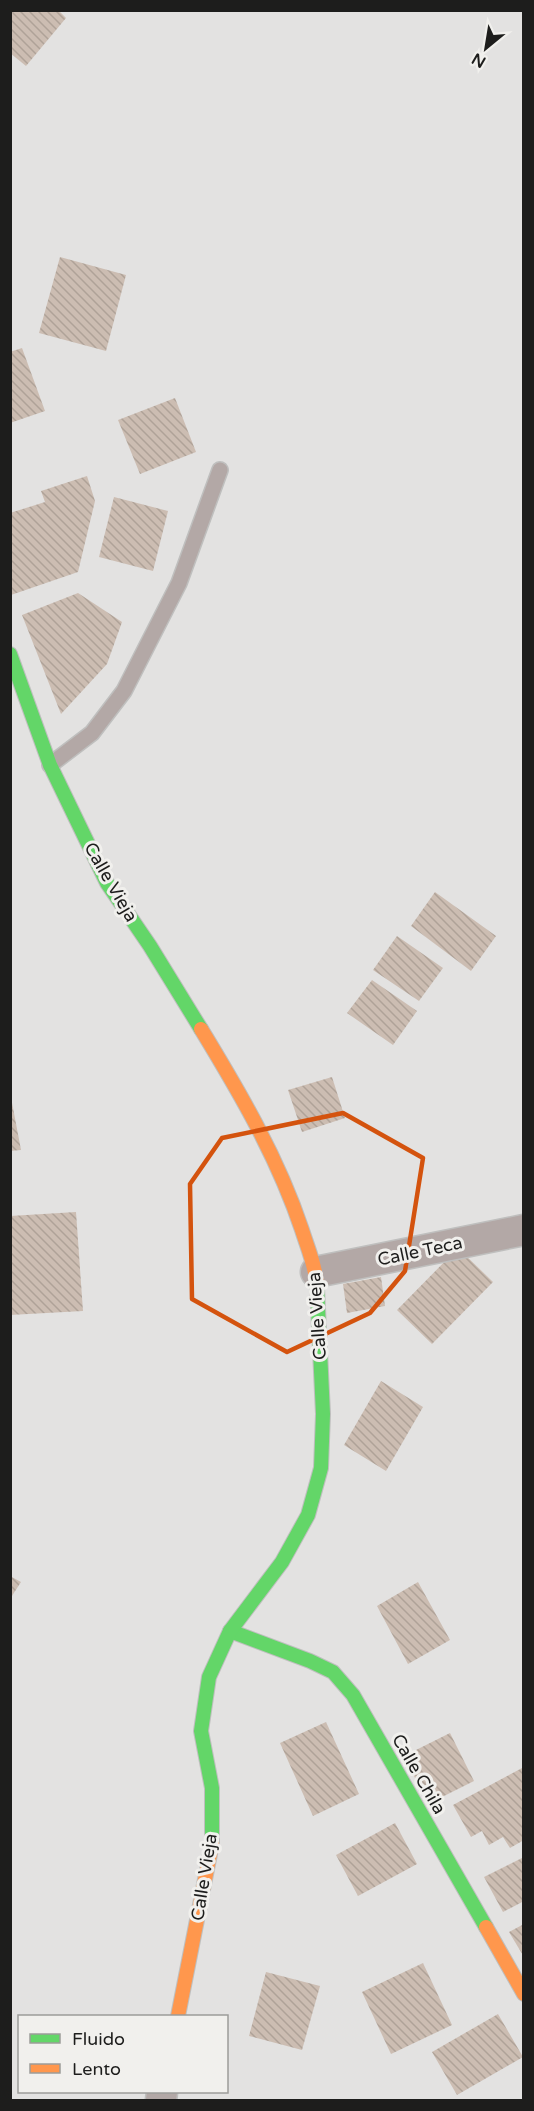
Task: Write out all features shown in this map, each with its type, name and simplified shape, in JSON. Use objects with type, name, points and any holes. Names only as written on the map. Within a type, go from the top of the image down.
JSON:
[{"type":"street","name":"Calle Vieja","points":[[10,654],[50,765],[107,883],[150,946],[240,1093],[288,1189],[316,1272],[323,1414],[321,1468],[303,1525],[282,1562],[230,1631],[209,1677],[201,1731],[212,1788],[212,1848],[178,2015]]},
{"type":"street","name":"Calle Teca","points":[[316,1272],[524,1230]]},
{"type":"street","name":"Calle Chila","points":[[230,1631],[333,1672],[353,1695],[524,1994]]},
{"type":"lane","points":[[50,765],[92,733],[124,691],[179,583],[220,470]]},
{"type":"highlighted area","points":[[343,1113],[423,1158],[405,1271],[370,1313],[287,1352],[192,1299],[190,1184],[222,1138]]},
{"type":"building","points":[[10,10],[58,10],[66,18],[26,66],[10,53]]},
{"type":"building","points":[[60,257],[126,275],[106,351],[39,333]]},
{"type":"building","points":[[22,348],[45,411],[10,423],[10,352]]},
{"type":"building","points":[[175,398],[196,452],[140,474],[118,420]]},
{"type":"building","points":[[87,476],[95,501],[78,572],[11,595],[10,513],[45,502],[41,491]]},
{"type":"building","points":[[114,497],[168,511],[153,571],[99,557]]},
{"type":"building","points":[[78,593],[122,622],[107,664],[61,714],[22,615]]},
{"type":"building","points":[[435,892],[496,936],[471,971],[411,926]]},
{"type":"building","points":[[397,936],[443,968],[419,1001],[373,970]]},
{"type":"building","points":[[372,980],[417,1011],[393,1045],[347,1013]]},
{"type":"building","points":[[332,1077],[345,1118],[302,1132],[288,1090]]},
{"type":"building","points":[[10,1092],[21,1150],[10,1151]]},
{"type":"building","points":[[76,1212],[83,1311],[10,1315],[10,1216]]},
{"type":"building","points":[[458,1248],[493,1282],[432,1344],[397,1310]]},
{"type":"building","points":[[381,1277],[385,1306],[347,1313],[343,1284]]},
{"type":"building","points":[[381,1381],[423,1407],[386,1471],[344,1445]]},
{"type":"building","points":[[10,1576],[21,1582],[10,1599]]},
{"type":"building","points":[[418,1582],[450,1640],[408,1664],[377,1606]]},
{"type":"building","points":[[326,1722],[359,1794],[313,1816],[280,1743]]},
{"type":"building","points":[[450,1733],[474,1781],[428,1804],[404,1756]]},
{"type":"building","points":[[524,1767],[524,1840],[510,1848],[503,1837],[489,1845],[482,1831],[471,1837],[453,1805]]},
{"type":"building","points":[[395,1823],[417,1864],[358,1896],[336,1855]]},
{"type":"building","points":[[524,1857],[524,1901],[503,1912],[484,1877]]},
{"type":"building","points":[[524,1924],[524,1957],[509,1932]]},
{"type":"building","points":[[423,1963],[452,2025],[391,2054],[362,1992]]},
{"type":"building","points":[[266,1972],[320,1986],[302,2050],[249,2036]]},
{"type":"building","points":[[498,2014],[523,2057],[457,2095],[432,2052]]},
{"type":"traffic: fast","points":[[10,654],[50,765],[107,883],[150,946],[201,1029]]},
{"type":"traffic: fast","points":[[212,1844],[212,1788],[201,1731],[209,1677],[230,1631],[282,1562],[308,1515],[321,1468],[323,1414],[317,1287]]},
{"type":"traffic: fast","points":[[230,1631],[333,1672],[353,1695],[486,1927]]},
{"type":"traffic: slow","points":[[201,1029],[244,1102],[282,1177],[309,1251],[317,1287]]},
{"type":"traffic: slow","points":[[178,2015],[212,1844]]},
{"type":"traffic: slow","points":[[486,1927],[524,1994]]}]
